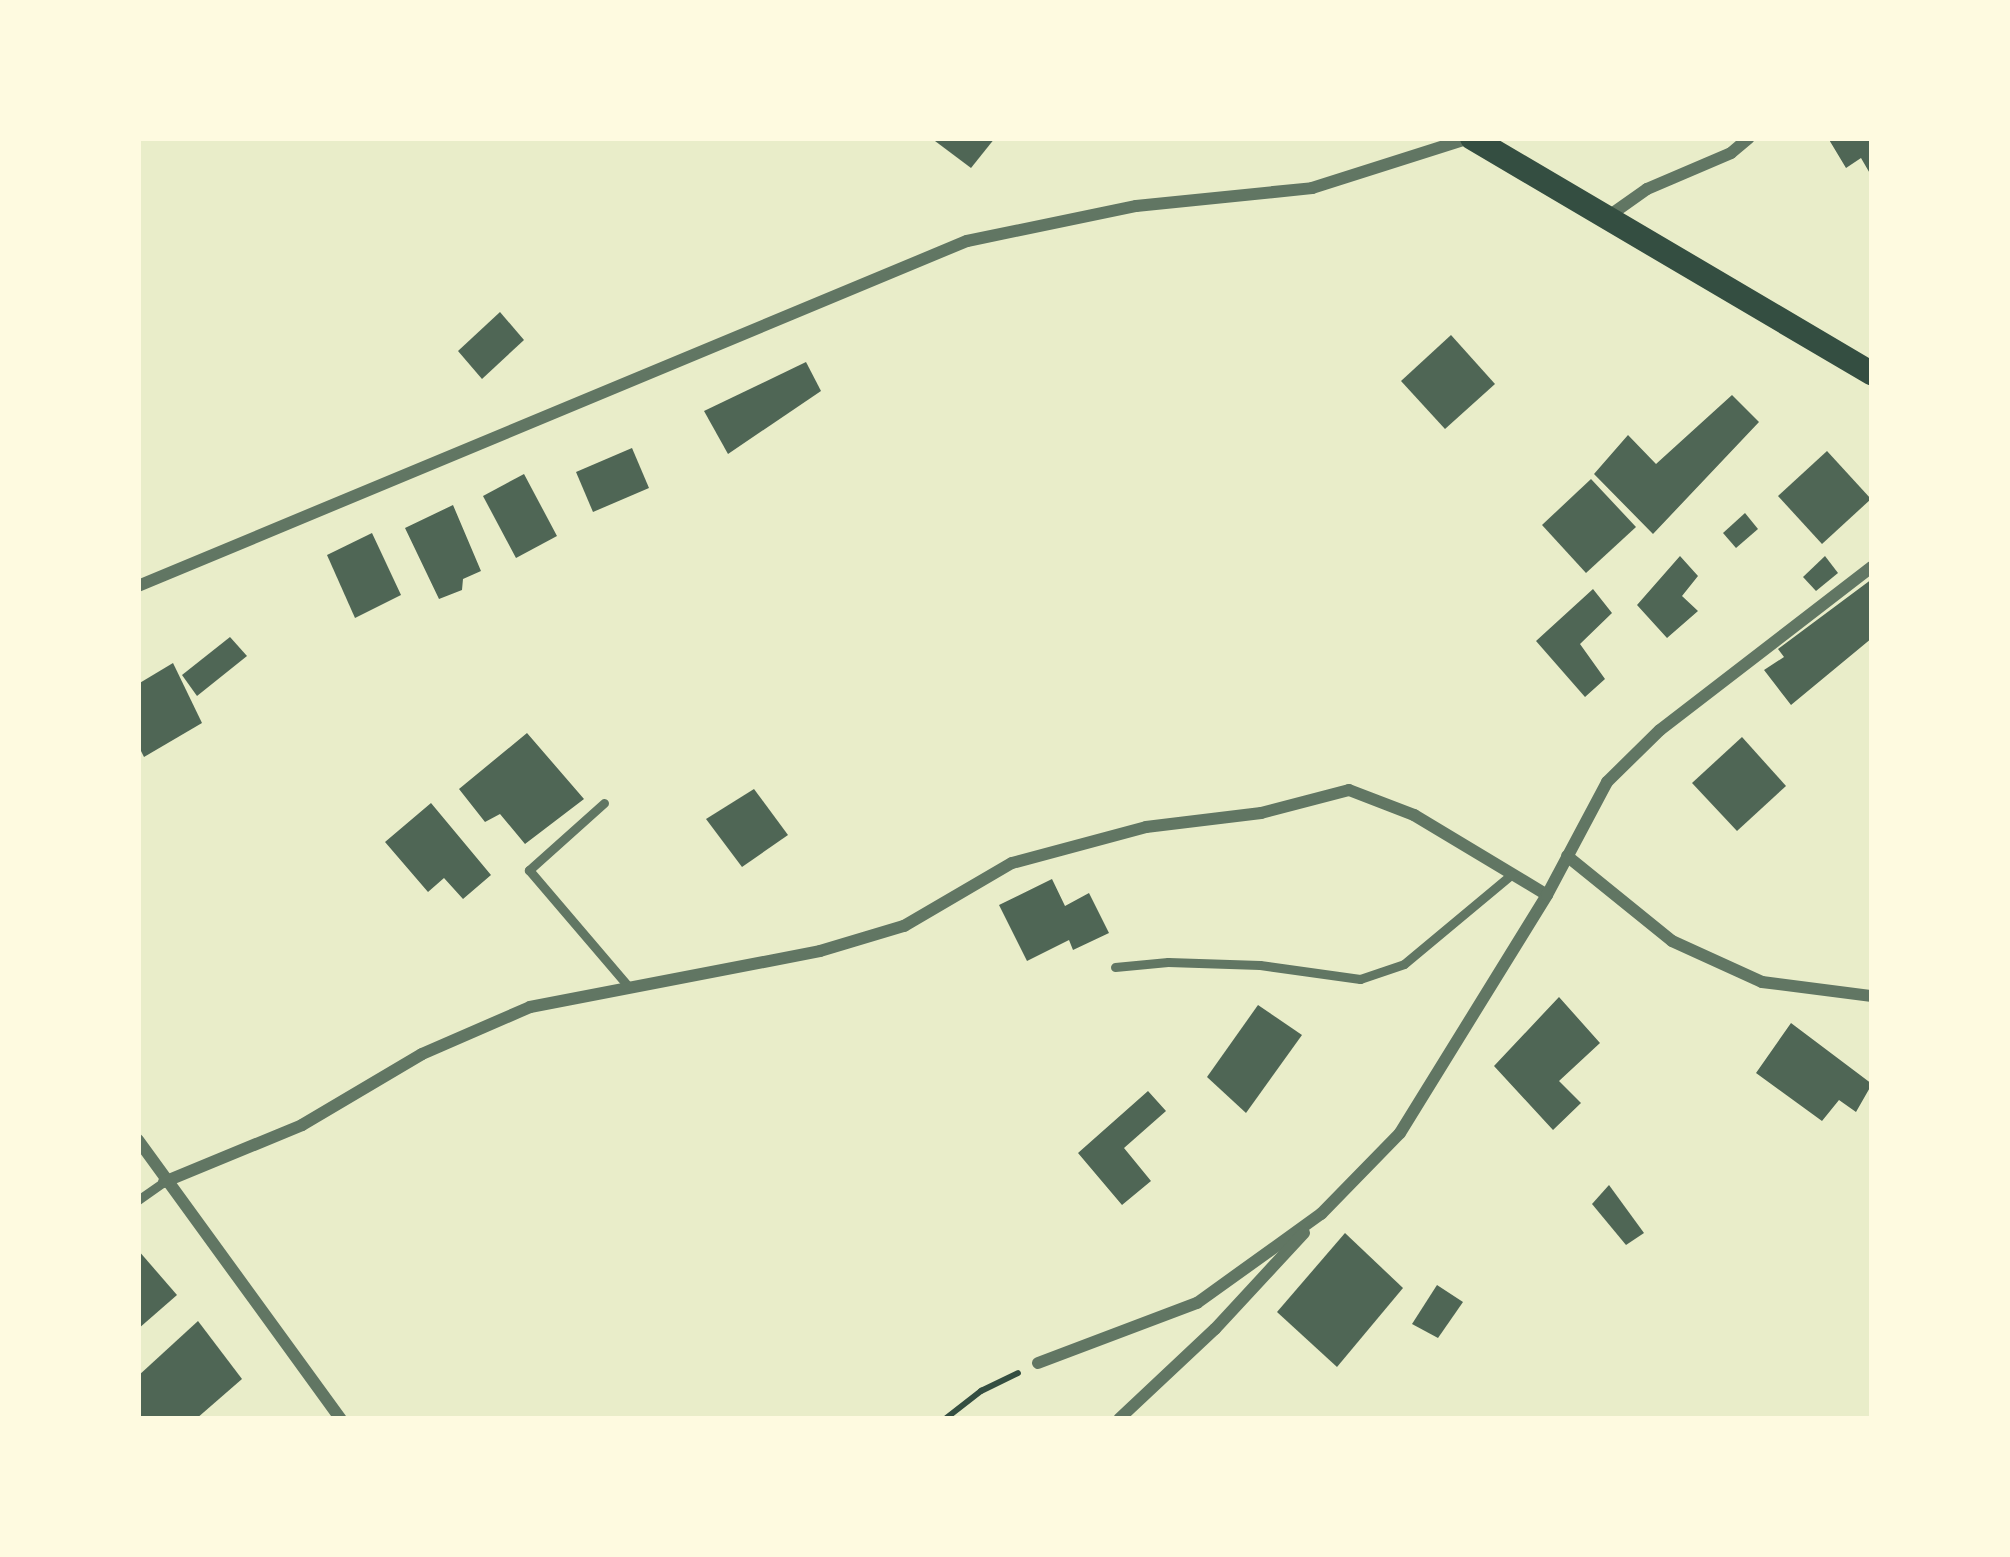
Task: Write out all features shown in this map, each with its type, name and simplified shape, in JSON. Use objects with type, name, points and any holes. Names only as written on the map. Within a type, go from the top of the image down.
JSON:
[{"type":"main road","points":[[1471,138],[1872,374]]},
{"type":"street","points":[[138,586],[967,241],[1136,206],[1312,188],[1471,138]]},
{"type":"street","points":[[1606,218],[1647,189],[1731,154],[1749,138]]},
{"type":"street","points":[[1119,1419],[1215,1330],[1400,1132],[1547,895],[1607,782],[1660,730],[1872,567]]},
{"type":"street","points":[[164,1182],[302,1125],[422,1054],[530,1007],[820,951],[904,926],[1012,863],[1146,827],[1261,813],[1349,790],[1414,814],[1547,895]]},
{"type":"street","points":[[1567,856],[1672,941],[1762,982],[1872,996]]},
{"type":"street","points":[[138,1140],[164,1182],[341,1419]]},
{"type":"street","points":[[1038,1363],[1197,1303],[1321,1214]]},
{"type":"lane","points":[[604,803],[529,870],[628,986]]},
{"type":"lane","points":[[1114,967],[1168,962],[1260,965],[1360,979],[1404,964],[1512,874]]},
{"type":"lane","points":[[138,1200],[164,1182]]},
{"type":"path","points":[[945,1419],[981,1391],[1038,1363]]},
{"type":"building","points":[[931,138],[995,138],[971,168]]},
{"type":"building","points":[[1828,138],[1872,138],[1872,177],[1861,158],[1846,168]]},
{"type":"building","points":[[500,312],[524,340],[482,379],[458,351]]},
{"type":"building","points":[[1451,335],[1495,384],[1445,429],[1401,381]]},
{"type":"building","points":[[806,362],[821,391],[728,454],[704,411]]},
{"type":"building","points":[[1732,395],[1759,422],[1653,534],[1594,474],[1628,435],[1656,464]]},
{"type":"building","points":[[632,448],[649,488],[593,512],[576,472]]},
{"type":"building","points":[[1827,451],[1871,499],[1822,544],[1778,496]]},
{"type":"building","points":[[524,474],[557,536],[516,558],[483,496]]},
{"type":"building","points":[[1591,479],[1636,527],[1586,573],[1542,525]]},
{"type":"building","points":[[453,505],[481,571],[463,579],[462,590],[439,599],[405,528]]},
{"type":"building","points":[[1745,513],[1758,529],[1736,548],[1723,533]]},
{"type":"building","points":[[372,533],[401,595],[355,618],[327,555]]},
{"type":"building","points":[[1680,556],[1698,576],[1682,596],[1698,611],[1667,638],[1637,605]]},
{"type":"building","points":[[1825,556],[1838,573],[1816,591],[1803,577]]},
{"type":"building","points":[[1872,579],[1872,638],[1791,705],[1764,670],[1784,657],[1778,649]]},
{"type":"building","points":[[1593,589],[1612,613],[1580,644],[1605,679],[1585,697],[1536,641]]},
{"type":"building","points":[[230,637],[247,656],[197,696],[182,675]]},
{"type":"building","points":[[173,663],[202,723],[144,757],[138,745],[138,684]]},
{"type":"building","points":[[527,733],[584,799],[525,844],[500,814],[485,822],[459,789]]},
{"type":"building","points":[[1742,737],[1786,786],[1737,831],[1692,783]]},
{"type":"building","points":[[754,789],[788,835],[742,867],[706,819]]},
{"type":"building","points":[[431,803],[491,875],[463,899],[444,878],[428,892],[385,842]]},
{"type":"building","points":[[1052,879],[1065,906],[1089,893],[1109,933],[1073,950],[1069,940],[1027,961],[999,905]]},
{"type":"building","points":[[1559,997],[1600,1043],[1559,1081],[1581,1103],[1553,1130],[1494,1066]]},
{"type":"building","points":[[1258,1005],[1302,1035],[1246,1113],[1207,1077]]},
{"type":"building","points":[[1791,1023],[1872,1084],[1856,1112],[1839,1100],[1822,1121],[1756,1073]]},
{"type":"building","points":[[1148,1091],[1166,1111],[1124,1148],[1151,1181],[1122,1205],[1078,1153]]},
{"type":"building","points":[[1609,1185],[1644,1233],[1626,1245],[1592,1204]]},
{"type":"building","points":[[1345,1233],[1403,1288],[1337,1367],[1277,1312]]},
{"type":"building","points":[[138,1250],[177,1295],[138,1329]]},
{"type":"building","points":[[1437,1285],[1463,1302],[1438,1338],[1412,1324]]},
{"type":"building","points":[[198,1321],[242,1379],[196,1419],[138,1419],[138,1376]]}]
